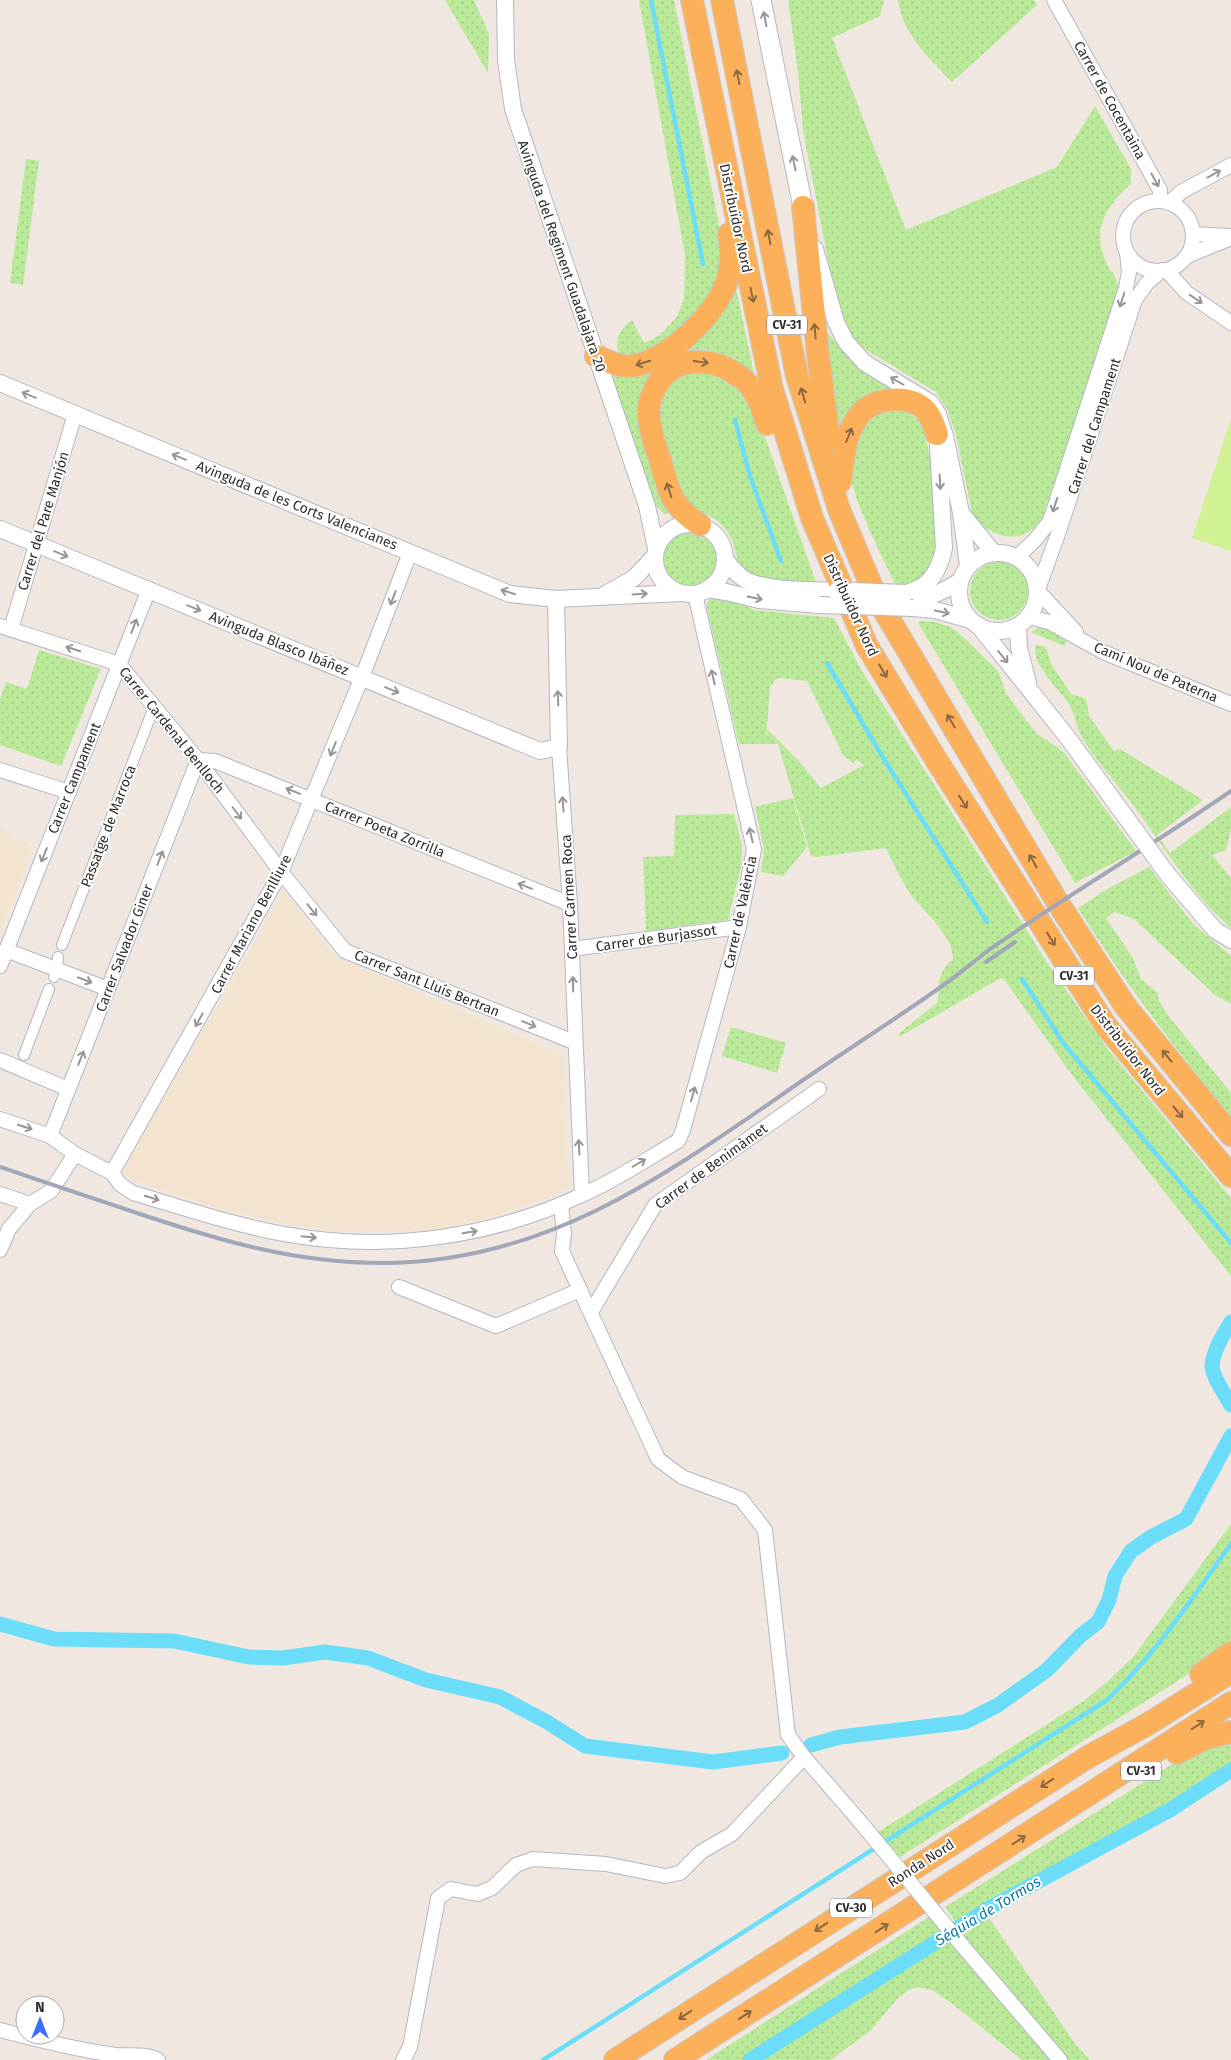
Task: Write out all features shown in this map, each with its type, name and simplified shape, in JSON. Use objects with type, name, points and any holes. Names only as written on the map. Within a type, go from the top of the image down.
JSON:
[{"type":"highway","name":"Distribuïdor Nord","points":[[692,0],[772,389],[812,518],[872,655],[937,761],[1106,1026],[1231,1176]]},
{"type":"highway","name":"Distribuïdor Nord","points":[[722,0],[797,376],[840,512],[876,596],[1058,903],[1126,1007],[1231,1135]]},
{"type":"highway","points":[[596,356],[621,366],[644,364],[660,356],[686,337],[708,315],[726,284],[732,250],[717,176],[721,145]]},
{"type":"highway","points":[[803,207],[826,430],[840,482],[850,510],[890,592],[900,634]]},
{"type":"highway","points":[[700,525],[685,514],[671,498],[650,426],[648,406],[661,379],[671,370],[694,360],[729,369],[746,382],[758,396],[801,520],[831,565]]},
{"type":"highway","points":[[840,482],[846,443],[854,423],[866,408],[885,400],[906,400],[922,407],[932,420],[937,434]]},
{"type":"highway","points":[[1088,1757],[1141,1714],[1231,1654]]},
{"type":"highway","name":"Ronda Nord","points":[[614,2060],[1088,1757],[1148,1724],[1231,1672]]},
{"type":"highway","name":"CV-30","points":[[674,2060],[1231,1703]]},
{"type":"highway","name":"CV-31","points":[[1054,1818],[1206,1738],[1231,1732]]},
{"type":"main road","points":[[761,0],[803,207]]},
{"type":"street","name":"Avinguda del Regiment Guadalajara 20","points":[[505,0],[507,68],[513,109],[647,506],[655,553]]},
{"type":"street","name":"Carrer de Cocentaina","points":[[1054,0],[1165,202]]},
{"type":"street","points":[[1165,202],[1231,165]]},
{"type":"street","points":[[1153,201],[1175,205],[1185,212],[1191,222],[1194,234],[1192,246],[1187,256],[1179,265],[1164,270],[1144,268],[1134,262],[1127,253],[1123,231],[1133,211],[1153,201]]},
{"type":"street","points":[[803,207],[836,322],[846,342],[865,363],[931,403],[938,414],[945,436],[961,513],[968,566]]},
{"type":"street","points":[[1194,234],[1231,237]]},
{"type":"street","points":[[1187,256],[1231,237]]},
{"type":"street","name":"Carrer del Campament","points":[[1017,557],[1035,540],[1050,521],[1126,288],[1129,272],[1127,253]]},
{"type":"street","points":[[1164,270],[1187,293],[1231,323]]},
{"type":"street","name":"Carrer del Campament","points":[[1038,590],[1135,300],[1147,283],[1164,270]]},
{"type":"street","name":"Avinguda de les Corts Valencianes","points":[[0,383],[510,594],[556,599],[694,592]]},
{"type":"street","name":"Carrer del Pare Manjón","points":[[6,627],[35,544],[75,414]]},
{"type":"street","points":[[937,434],[949,460]]},
{"type":"street","points":[[909,601],[925,586],[941,564],[944,548],[937,434]]},
{"type":"street","points":[[647,506],[664,520],[676,526]]},
{"type":"street","points":[[961,513],[994,553]]},
{"type":"street","points":[[694,592],[717,582],[723,571],[724,548],[710,530],[700,525],[684,524],[676,526],[664,535],[655,553],[656,569],[661,580],[669,588],[694,592],[759,600],[817,597],[909,601],[925,599],[947,590],[960,581],[968,566],[984,555],[1005,553],[1017,557],[1026,564],[1033,573],[1038,590],[1034,608],[1023,621],[1008,630],[998,631],[909,601],[836,591],[817,597],[759,586],[744,579],[733,570],[725,559]]},
{"type":"street","name":"Avinguda Blasco Ibáñez","points":[[0,529],[540,751],[560,747]]},
{"type":"street","name":"Carrer Mariano Benlliure","points":[[112,1172],[282,872],[362,677],[410,553]]},
{"type":"street","name":"Avinguda de les Corts Valencianes","points":[[600,597],[634,578],[655,553]]},
{"type":"street","points":[[960,581],[960,602],[964,612],[1029,688],[1168,874],[1216,930],[1231,940]]},
{"type":"street","name":"Carrer Campament","points":[[0,966],[149,589]]},
{"type":"street","name":"Camí Nou de Paterna","points":[[1038,590],[1081,638]]},
{"type":"street","name":"Carrer de València","points":[[582,1195],[678,1141],[683,1130],[739,927],[754,849],[694,592]]},
{"type":"street","name":"Carrer Carmen Roca","points":[[556,599],[560,747],[570,904],[574,1042],[582,1195]]},
{"type":"street","points":[[1023,621],[1019,648],[1029,688]]},
{"type":"street","name":"Camí Nou de Paterna","points":[[1023,621],[1049,622],[1104,652],[1231,704]]},
{"type":"street","name":"Carrer Cardenal Benlloch","points":[[6,627],[120,664],[198,760],[282,872]]},
{"type":"street","name":"Passatge de Marroca","points":[[62,945],[154,707]]},
{"type":"street","name":"Carrer Poeta Zorrilla","points":[[198,760],[215,761],[570,904]]},
{"type":"street","name":"Carrer Salvador Giner","points":[[50,1136],[198,760]]},
{"type":"street","points":[[0,770],[68,792]]},
{"type":"street","name":"Carrer Sant Lluís Bertran","points":[[282,872],[345,951],[574,1042]]},
{"type":"street","name":"Carrer de Burjassot","points":[[572,949],[739,927]]},
{"type":"street","points":[[6,950],[108,989]]},
{"type":"street","points":[[21,1062],[49,989]]},
{"type":"street","points":[[0,1060],[21,1062],[68,1089]]},
{"type":"street","name":"Carrer de Benimàmet","points":[[591,1312],[654,1205],[819,1089]]},
{"type":"street","points":[[0,1119],[50,1136],[75,1154],[112,1172],[120,1184],[133,1192],[236,1224],[291,1236],[364,1243],[425,1240],[488,1229],[582,1195]]},
{"type":"street","points":[[0,1250],[9,1229],[30,1204],[52,1191],[75,1154]]},
{"type":"street","points":[[0,1194],[30,1204]]},
{"type":"street","points":[[561,1204],[564,1234],[562,1251],[658,1459],[682,1477],[741,1500],[765,1530],[788,1734],[804,1757],[1060,2060]]},
{"type":"street","points":[[399,1287],[496,1326],[580,1290]]},
{"type":"street","points":[[403,2060],[410,2048],[438,1898],[452,1889],[477,1894],[492,1888],[516,1864],[533,1859],[606,1864],[664,1876],[680,1873],[701,1852],[732,1834],[804,1757]]},
{"type":"street","points":[[0,2030],[46,2042],[116,2055],[152,2057],[158,2060]]},
{"type":"shaded area","points":[[0,828],[33,847],[0,933]]},
{"type":"shaded area","points":[[284,891],[333,956],[562,1054],[569,1189],[496,1216],[444,1229],[397,1232],[338,1232],[276,1222],[218,1209],[132,1180],[125,1175],[126,1164]]},
{"type":"green space","points":[[445,0],[474,0],[489,34],[488,73]]},
{"type":"green space","points":[[639,0],[674,0],[719,225],[723,262],[707,302],[653,352],[623,357],[619,352],[617,342],[620,332],[627,324],[632,320],[644,343],[660,335],[677,317],[684,299],[685,255]]},
{"type":"green space","points":[[788,0],[884,0],[880,16],[832,38],[906,230],[1057,167],[1095,106],[1131,169],[1131,184],[1115,200],[1101,227],[1101,248],[1119,288],[1042,519],[1025,534],[1006,536],[997,534],[979,522],[972,513],[956,434],[947,409],[936,392],[860,346],[843,318],[828,260],[803,130],[798,71]]},
{"type":"green space","points":[[898,0],[1034,0],[1037,5],[952,82],[926,55],[911,35],[905,24]]},
{"type":"green space","points":[[26,159],[39,161],[23,285],[10,283]]},
{"type":"green space","points":[[734,279],[754,373],[720,354],[701,350],[682,354],[651,378],[670,510],[665,514],[653,503],[611,373],[635,372]]},
{"type":"green space","points":[[827,332],[858,368],[899,390],[890,393],[836,450]]},
{"type":"green space","points":[[697,372],[719,378],[728,383],[736,388],[749,403],[760,423],[817,585],[758,578],[744,570],[738,562],[733,542],[727,531],[718,521],[706,514],[697,513],[683,503],[657,414],[665,389],[673,381],[686,373]]},
{"type":"green space","points":[[896,409],[914,416],[924,431],[928,447],[936,514],[936,553],[934,564],[928,573],[920,579],[901,587],[895,584],[867,524],[854,491],[849,465],[850,456],[855,445],[871,418],[883,411]]},
{"type":"green space","points":[[1231,419],[1231,551],[1192,538]]},
{"type":"green space","points":[[690,532],[700,534],[709,540],[715,549],[717,559],[715,569],[709,578],[700,584],[690,586],[680,584],[671,578],[665,569],[663,559],[665,549],[671,540],[680,534]]},
{"type":"green space","points":[[999,562],[1015,567],[1023,575],[1028,591],[1023,607],[1015,615],[999,620],[983,615],[975,607],[970,591],[975,575],[983,567]]},
{"type":"green space","points":[[712,597],[732,600],[754,610],[834,618],[863,673],[1050,967],[1106,1047],[1231,1198],[1231,1276],[1072,1075],[1003,978],[901,1036],[897,1035],[938,1002],[941,973],[953,959],[952,950],[943,932],[909,892],[886,848],[817,857],[811,856],[778,744],[739,744],[707,603]],"holes":[[[781,678],[807,681],[843,755],[853,763],[857,760],[864,765],[821,788],[799,761],[768,730],[766,741],[770,687],[776,679]]]},
{"type":"green space","points":[[920,621],[936,622],[950,627],[960,634],[998,671],[1007,695],[1037,734],[1065,754],[1136,851],[1075,883],[918,623]]},
{"type":"green space","points":[[1043,625],[1067,642],[1064,646],[1031,632]]},
{"type":"green space","points":[[1036,645],[1045,646],[1052,665],[1071,694],[1085,698],[1089,716],[1114,751],[1120,749],[1203,800],[1157,835],[1170,853],[1231,807],[1231,830],[1226,850],[1212,855],[1231,878],[1231,928],[1190,884],[1130,801],[1089,749],[1078,728],[1070,706],[1042,669],[1035,653]]},
{"type":"green space","points":[[39,650],[101,669],[61,766],[0,745],[0,699],[6,682],[27,689]]},
{"type":"green space","points":[[793,798],[807,847],[783,876],[761,872],[764,849],[755,807]]},
{"type":"green space","points":[[734,814],[742,846],[741,867],[728,920],[646,931],[643,857],[674,856],[675,815]]},
{"type":"green space","points":[[1149,867],[1193,924],[1231,956],[1231,1004],[1215,995],[1134,919],[1114,912],[1106,918],[1133,958],[1141,979],[1157,992],[1159,1001],[1170,1018],[1231,1093],[1231,1116],[1151,1015],[1078,908],[1109,888]]},
{"type":"green space","points":[[731,1027],[786,1043],[777,1073],[722,1056]]},
{"type":"green space","points":[[1231,1524],[1231,1647],[900,1857],[878,1832],[1085,1700],[1108,1681],[1134,1656]]},
{"type":"green space","points":[[1231,1740],[1231,1775],[1149,1827],[987,1915],[1076,2045],[1090,2060],[1069,2060],[968,1942],[945,1907],[1179,1760]]},
{"type":"green space","points":[[929,1917],[1050,2060],[1022,2060],[950,2002],[932,1990],[917,1987],[899,1997],[871,2030],[831,2060],[706,2060]]},
{"type":"waterway","points":[[651,0],[703,264]]},
{"type":"waterway","points":[[735,420],[750,476],[781,561]]},
{"type":"waterway","points":[[827,663],[882,756],[987,922]]},
{"type":"waterway","points":[[1022,979],[1064,1044],[1231,1243]]},
{"type":"waterway","points":[[1231,1322],[1216,1349],[1212,1366],[1217,1380],[1231,1405]]},
{"type":"waterway","points":[[811,1745],[840,1737],[965,1722],[998,1705],[1047,1670],[1080,1636],[1098,1622],[1109,1600],[1115,1576],[1131,1551],[1151,1537],[1186,1519],[1231,1436]]},
{"type":"waterway","points":[[543,2060],[1107,1700],[1142,1664],[1188,1605],[1231,1544]]},
{"type":"waterway","points":[[0,1624],[54,1639],[174,1641],[249,1657],[283,1658],[325,1652],[368,1658],[426,1680],[500,1697],[547,1722],[585,1746],[713,1762],[782,1753]]},
{"type":"waterway","name":"Séquia de Tormos","points":[[750,2060],[991,1907],[1170,1810],[1231,1770]]},
{"type":"railway","points":[[0,1167],[194,1232],[289,1255],[354,1262],[388,1263],[445,1259],[498,1248],[549,1231],[598,1210],[691,1156],[919,1002],[1022,927],[1231,791]]},
{"type":"railway","points":[[986,962],[1015,942]]}]
